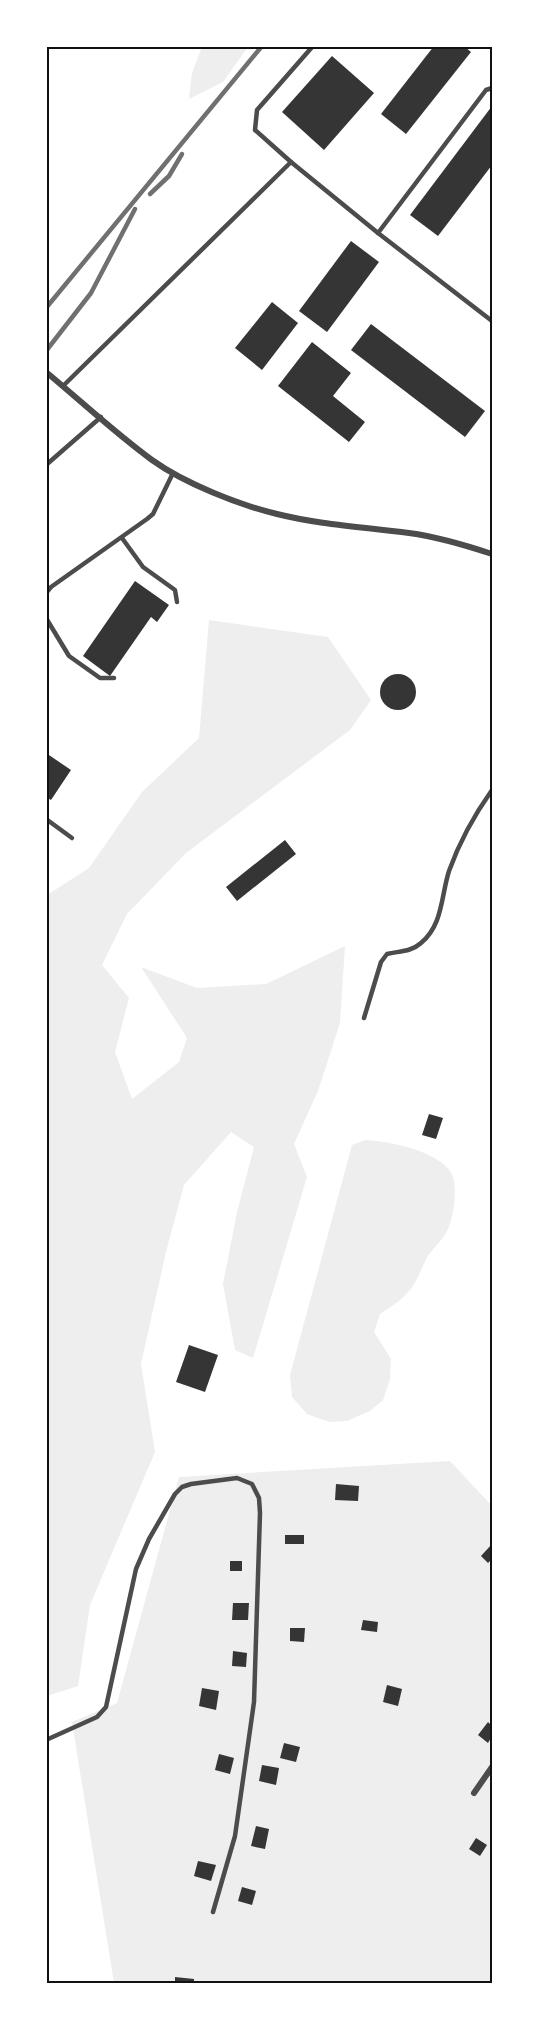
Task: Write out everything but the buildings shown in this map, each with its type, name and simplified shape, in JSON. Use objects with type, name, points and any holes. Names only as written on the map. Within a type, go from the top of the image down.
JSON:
[{"type":"street","points":[[46,372],[153,460],[173,473],[217,493],[278,514],[335,525],[428,536],[464,544],[492,554]]},
{"type":"street","points":[[474,1793],[492,1767]]},
{"type":"lane","points":[[313,46],[257,110],[255,130],[378,233],[492,321]]},
{"type":"lane","points":[[378,233],[486,90],[492,88]]},
{"type":"lane","points":[[63,386],[291,162]]},
{"type":"lane","points":[[46,465],[101,417]]},
{"type":"lane","points":[[46,593],[51,587],[138,527],[153,514],[173,473]]},
{"type":"lane","points":[[122,538],[143,567],[175,590],[177,602]]},
{"type":"lane","points":[[46,618],[69,656],[100,678],[114,678]]},
{"type":"lane","points":[[364,1018],[381,962],[387,954],[416,947],[429,935],[441,911],[449,873],[463,841],[492,790]]},
{"type":"lane","points":[[46,819],[72,838]]},
{"type":"lane","points":[[46,1740],[97,1717],[106,1707],[136,1569],[149,1539],[175,1494],[182,1487],[191,1484],[237,1478],[252,1484],[259,1498],[260,1513],[254,1702],[235,1836],[213,1912]]},
{"type":"shaded area","points":[[202,47],[248,47],[223,82],[189,99],[192,73]]},
{"type":"shaded area","points":[[209,620],[328,637],[371,700],[350,730],[186,853],[127,914],[102,965],[129,998],[115,1052],[132,1099],[179,1062],[187,1038],[141,967],[197,988],[266,984],[345,946],[340,1023],[318,1091],[294,1144],[307,1177],[253,1358],[235,1350],[223,1284],[237,1212],[254,1147],[231,1132],[184,1185],[166,1252],[141,1364],[155,1452],[90,1605],[78,1686],[47,1696],[47,895],[89,868],[142,792],[199,738]]},
{"type":"shaded area","points":[[365,1140],[386,1142],[434,1157],[450,1171],[453,1177],[454,1208],[446,1233],[426,1259],[411,1289],[399,1301],[380,1314],[374,1332],[391,1359],[390,1379],[383,1400],[370,1411],[347,1421],[329,1422],[307,1414],[292,1397],[290,1375],[352,1145]]},
{"type":"shaded area","points":[[450,1461],[492,1506],[492,1983],[114,1983],[72,1722],[117,1703],[179,1477]]},
{"type":"railway","points":[[46,308],[262,46]]},
{"type":"railway","points":[[150,194],[169,176],[182,154]]},
{"type":"railway","points":[[46,351],[91,293],[135,209]]}]
